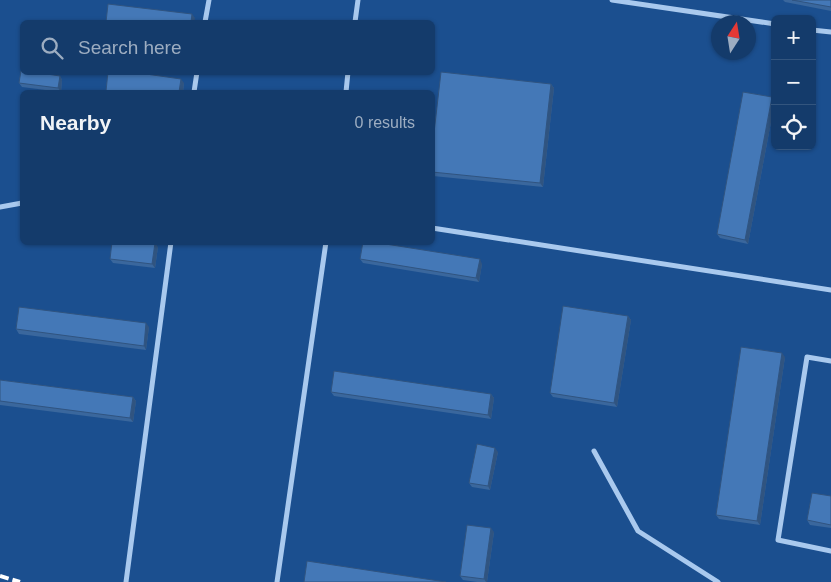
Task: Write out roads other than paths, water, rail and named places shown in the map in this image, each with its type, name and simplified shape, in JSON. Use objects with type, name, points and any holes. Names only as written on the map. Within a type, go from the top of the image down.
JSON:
[{"type":"street","points":[[205,20],[209,0]]},
{"type":"street","points":[[355,20],[358,0]]},
{"type":"street","points":[[612,0],[771,23]]},
{"type":"street","points":[[816,30],[831,32]]},
{"type":"street","points":[[194,90],[197,75]]},
{"type":"street","points":[[346,90],[348,75]]},
{"type":"street","points":[[0,208],[20,203]]},
{"type":"street","points":[[435,228],[831,290]]},
{"type":"street","points":[[126,582],[171,245]]},
{"type":"street","points":[[277,582],[326,245]]},
{"type":"street","points":[[831,361],[807,357],[778,540],[831,551]]},
{"type":"street","points":[[594,451],[638,530],[718,582]]},
{"type":"railway","points":[[0,576],[20,582]]}]
